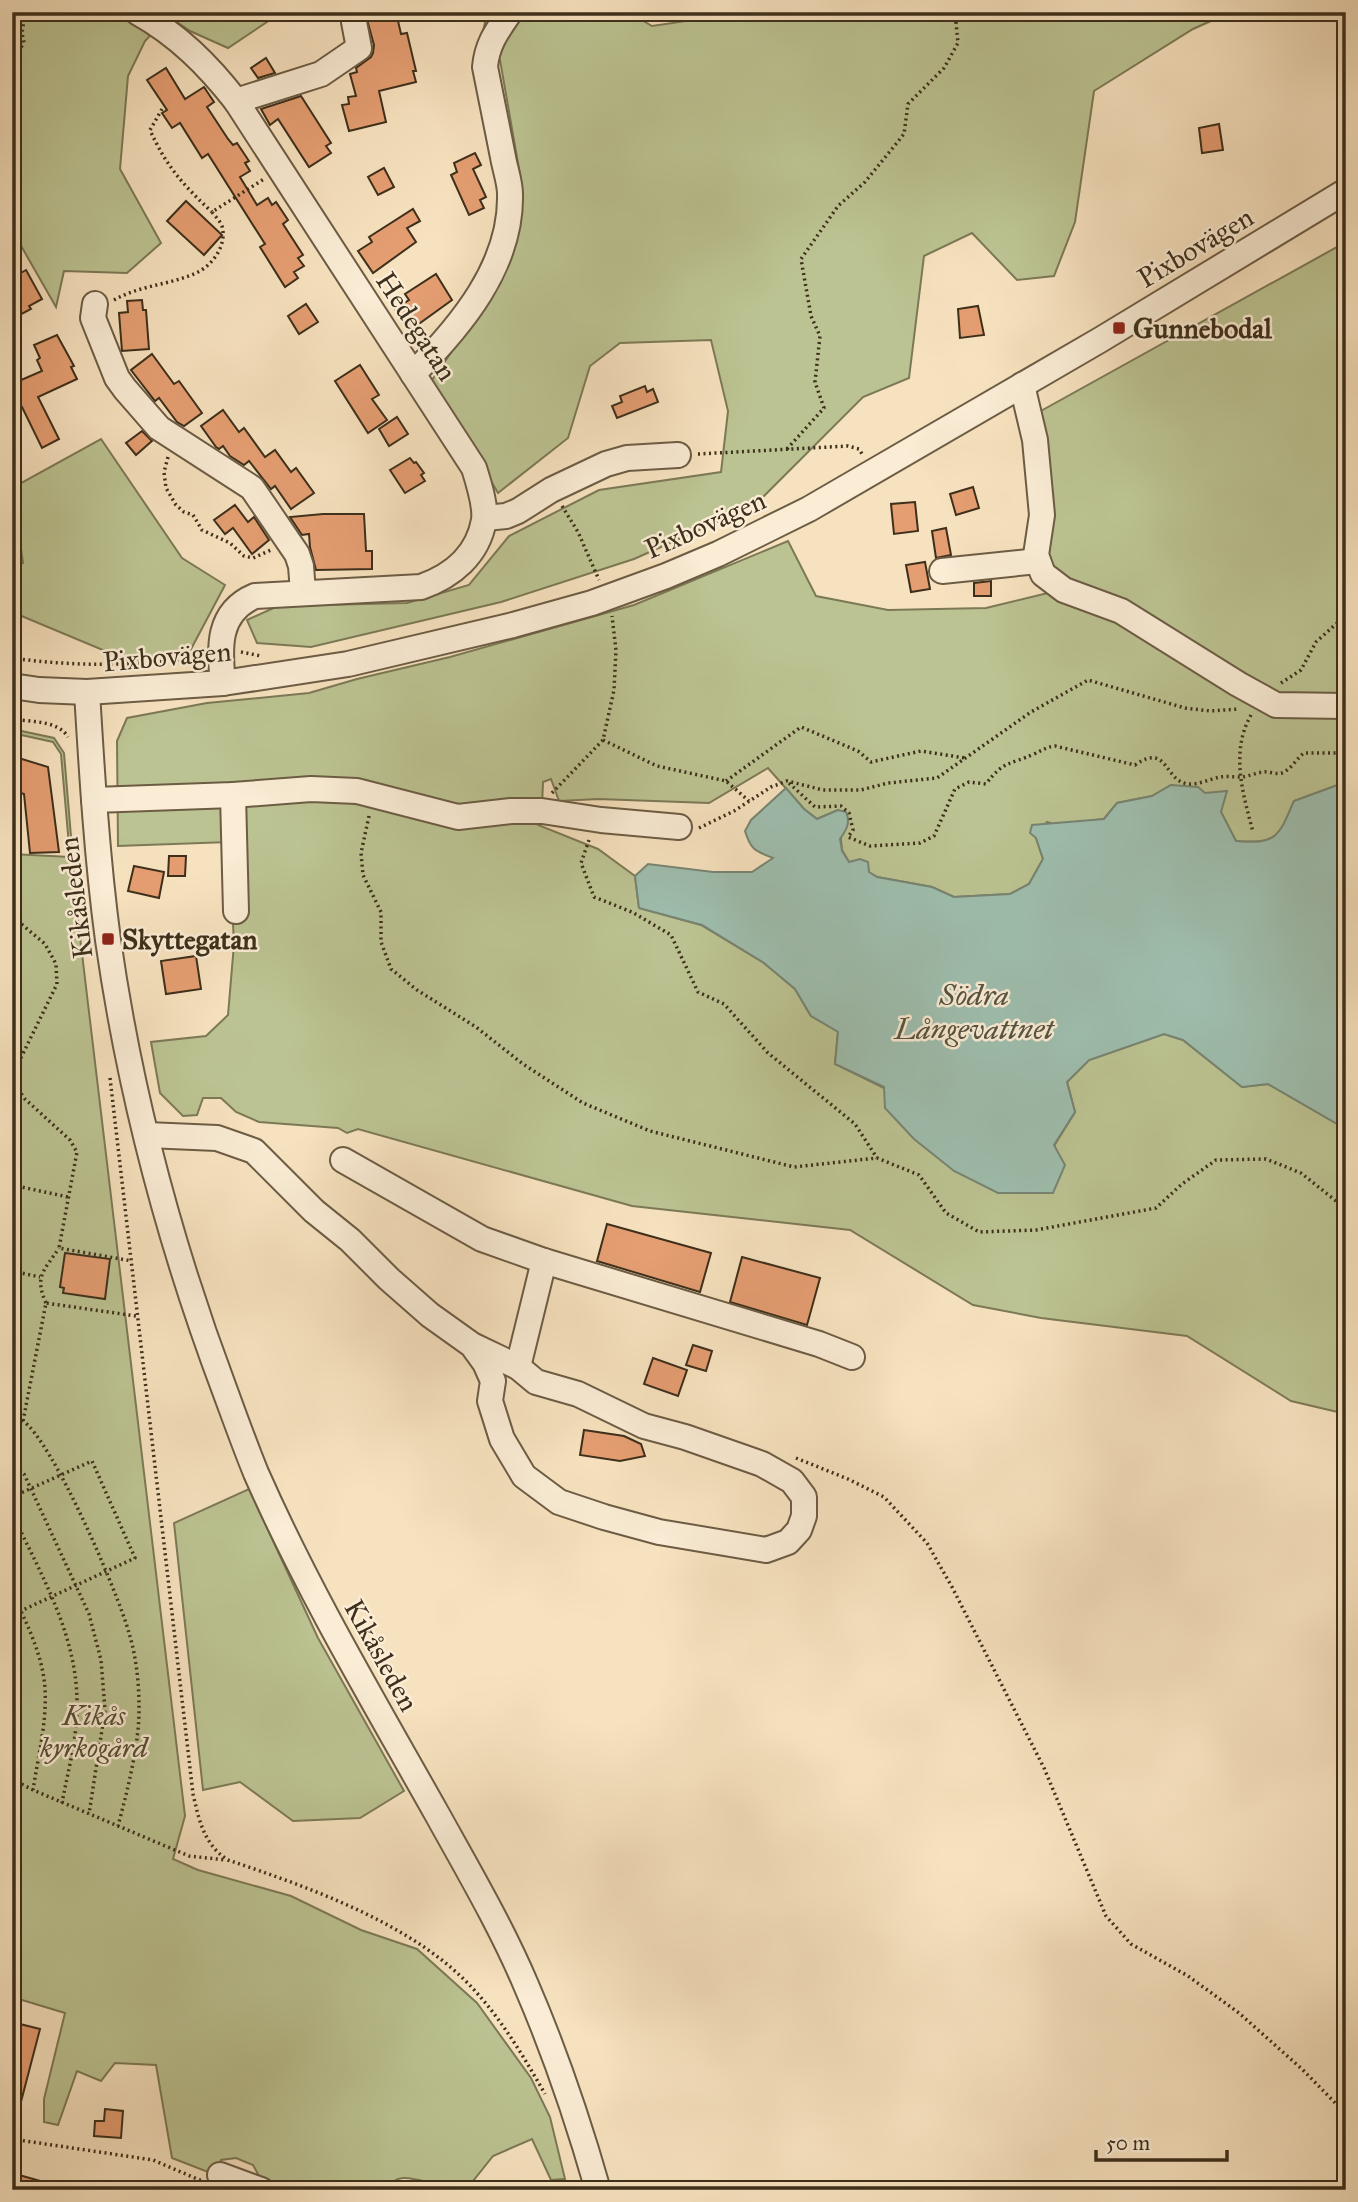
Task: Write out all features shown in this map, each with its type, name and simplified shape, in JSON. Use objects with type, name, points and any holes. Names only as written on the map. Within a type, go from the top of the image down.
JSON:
[{"type":"street","name":"Hedegatan","points":[[137,12],[189,47],[214,72],[236,101],[474,468],[485,518]]},
{"type":"street","points":[[413,374],[448,337],[472,304],[496,264],[507,228],[510,192],[485,67],[490,40],[510,12]]},
{"type":"street","points":[[236,101],[321,74],[359,48],[354,22]]},
{"type":"street","name":"Pixbovägen","points":[[12,686],[88,692],[223,683],[348,664],[513,625],[592,603],[666,576],[718,554],[809,509],[1022,386],[1346,191]]},
{"type":"street","points":[[95,304],[93,318],[117,377],[159,428],[252,488],[297,554],[303,592]]},
{"type":"street","points":[[1022,386],[1035,440],[1042,515],[1036,555],[1044,574],[1064,590],[1121,611],[1276,705],[1346,706]]},
{"type":"street","points":[[223,683],[207,653],[219,645],[232,611],[241,602],[255,596],[421,587],[442,579],[455,570],[474,549],[485,518],[506,516],[518,511],[584,473],[627,458],[678,455]]},
{"type":"street","points":[[942,571],[1038,561]]},
{"type":"street","name":"Kikåsleden","points":[[88,692],[94,800],[108,939],[120,1010],[147,1136],[179,1261],[203,1333],[256,1472],[337,1638],[486,1903],[526,1984],[568,2094],[598,2190]]},
{"type":"street","points":[[94,800],[233,796],[311,789],[357,791],[458,817],[511,811],[679,827]]},
{"type":"street","points":[[233,796],[236,911]]},
{"type":"street","points":[[147,1136],[217,1138],[254,1151],[388,1279],[430,1315],[472,1345],[519,1367],[536,1381],[578,1394],[644,1426],[695,1440],[762,1464],[792,1481],[804,1497],[804,1516],[799,1530],[789,1542],[766,1550],[659,1532],[559,1502],[524,1476],[502,1439],[490,1401],[493,1381],[485,1363],[472,1345]]},
{"type":"street","points":[[344,1160],[481,1239],[544,1261],[819,1344],[852,1357]]},
{"type":"street","points":[[519,1367],[544,1261]]},
{"type":"street","points":[[216,2180],[261,2190]]},
{"type":"path","points":[[12,52],[19,50],[24,43],[24,20],[16,12]]},
{"type":"path","points":[[787,449],[824,408],[815,382],[820,335],[811,316],[801,259],[838,206],[865,182],[904,134],[908,104],[944,68],[958,43],[955,12]]},
{"type":"path","points":[[95,304],[109,303],[132,291],[198,272],[210,264],[223,241],[222,224],[182,184],[158,149],[150,130],[162,109]]},
{"type":"path","points":[[212,212],[280,168]]},
{"type":"path","points":[[172,436],[164,472],[166,488],[176,506],[193,515],[202,530],[230,543],[244,556],[253,558],[289,543]]},
{"type":"path","points":[[678,455],[849,446],[865,454],[857,458]]},
{"type":"path","points":[[551,490],[578,532],[600,582]]},
{"type":"path","points":[[553,813],[551,794],[603,740],[614,690],[616,650],[611,614]]},
{"type":"path","points":[[679,827],[700,828],[771,787],[788,781],[823,790],[861,790],[888,783],[937,778],[1031,712],[1088,680],[1185,708],[1210,711],[1243,708],[1301,670],[1316,642],[1346,615]]},
{"type":"path","points":[[12,658],[121,665],[207,653],[242,651],[262,656]]},
{"type":"path","points":[[1253,832],[1239,762],[1243,729],[1261,696]]},
{"type":"path","points":[[12,719],[62,729],[72,747]]},
{"type":"path","points":[[726,781],[801,727],[858,751],[871,762],[920,751],[965,758]]},
{"type":"path","points":[[603,740],[657,766],[726,781],[749,801]]},
{"type":"path","points":[[788,781],[815,807],[841,806],[849,813],[853,830],[848,837],[870,846],[920,843],[934,836],[956,789],[969,782],[986,784],[998,768],[1034,754],[1044,747],[1055,746],[1135,765],[1142,760],[1161,759],[1185,784],[1223,776],[1241,777],[1263,772],[1280,774],[1287,771],[1304,753],[1346,753]]},
{"type":"path","points":[[375,797],[361,853],[363,875],[382,912],[381,942],[391,969],[417,990],[476,1027],[523,1065],[583,1103],[650,1131],[794,1167],[877,1158],[919,1175],[946,1213],[979,1232],[1037,1230],[1156,1208],[1182,1184],[1216,1160],[1266,1159],[1301,1173],[1346,1209]]},
{"type":"path","points":[[601,820],[589,838],[581,863],[594,897],[632,912],[671,935],[698,992],[724,1004],[768,1053],[855,1125],[877,1158]]},
{"type":"path","points":[[12,919],[45,944],[56,964],[57,984],[12,1078],[25,1099],[70,1140],[77,1152],[59,1248],[40,1277],[40,1289],[46,1303],[23,1421]]},
{"type":"path","points":[[108,1068],[193,1794],[199,1821],[207,1840],[216,1852],[228,1860],[328,1896],[428,1949],[475,1991],[520,2050],[549,2102]]},
{"type":"path","points":[[12,1185],[68,1198]]},
{"type":"path","points":[[59,1248],[132,1261]]},
{"type":"path","points":[[12,1271],[40,1277]]},
{"type":"path","points":[[46,1303],[136,1316]]},
{"type":"path","points":[[12,1416],[23,1421],[41,1443],[60,1475],[120,1605],[130,1635],[137,1673],[139,1709],[125,1799],[118,1826]]},
{"type":"path","points":[[794,1457],[884,1497],[927,1543],[1044,1768],[1107,1916],[1131,1944],[1188,1976],[1239,2013],[1346,2113]]},
{"type":"path","points":[[12,1497],[92,1461],[135,1558],[12,1615]]},
{"type":"path","points":[[12,1462],[24,1475],[89,1614],[101,1660],[104,1684],[102,1734],[89,1814]]},
{"type":"path","points":[[12,1513],[71,1645],[78,1705],[76,1731],[62,1803]]},
{"type":"path","points":[[12,1592],[38,1653],[45,1687],[44,1717],[33,1790]]},
{"type":"path","points":[[12,1779],[189,1856],[228,1860]]},
{"type":"path","points":[[12,2139],[153,2160],[216,2180]]},
{"type":"green space","points":[[12,12],[282,12],[228,48],[190,31],[168,16],[145,41],[128,76],[120,169],[161,243],[127,273],[64,271],[56,307],[12,230]]},
{"type":"green space","points":[[487,12],[628,12],[652,26],[700,19],[700,12],[1231,12],[1193,29],[1094,91],[1075,222],[1054,276],[1017,280],[972,233],[924,256],[909,378],[863,397],[755,505],[634,559],[501,602],[311,647],[257,643],[247,620],[278,606],[407,603],[469,585],[509,536],[599,490],[721,472],[728,411],[711,340],[620,343],[590,366],[568,438],[498,493],[432,380],[485,304],[520,220],[522,186],[500,60],[483,32]]},
{"type":"green space","points":[[1346,242],[1346,782],[1294,801],[1275,836],[1260,841],[1236,841],[1221,812],[1205,793],[1171,785],[1152,796],[1117,803],[1104,819],[1056,825],[1047,822],[1036,838],[1043,859],[1029,884],[1010,894],[954,897],[932,887],[877,877],[849,862],[842,850],[838,810],[817,819],[804,809],[768,768],[709,803],[598,799],[559,801],[551,779],[543,782],[538,825],[598,849],[635,876],[639,908],[701,925],[764,963],[795,989],[811,1016],[838,1031],[835,1064],[884,1088],[1054,1146],[1075,1112],[1067,1082],[1089,1060],[1164,1034],[1183,1040],[1242,1087],[1268,1084],[1346,1129],[1346,1414],[1291,1401],[1187,1336],[1041,1318],[973,1305],[850,1230],[632,1206],[358,1129],[347,1133],[338,1128],[259,1122],[236,1112],[221,1098],[203,1098],[197,1115],[183,1116],[160,1093],[151,1042],[206,1036],[228,1015],[234,944],[229,842],[118,846],[117,741],[127,718],[207,703],[309,693],[450,657],[634,605],[788,541],[816,596],[888,610],[986,608],[1048,593],[1039,412]]},
{"type":"green space","points":[[101,439],[182,558],[225,585],[190,651],[129,661],[12,612],[12,568],[23,563],[12,488]]},
{"type":"green space","name":"Kikås kyrkogård","points":[[12,729],[54,738],[64,753],[78,920],[185,1816],[173,1859],[198,1870],[291,1896],[361,1930],[417,1949],[477,2003],[531,2078],[550,2117],[565,2179],[551,2180],[532,2139],[493,2156],[473,2181],[451,2185],[405,2178],[397,2179],[386,2190],[274,2190],[259,2176],[253,2165],[236,2158],[221,2160],[217,2170],[208,2172],[172,2158],[156,2065],[115,2063],[101,2081],[77,2071],[58,2125],[44,2122],[44,2099],[65,2013],[12,1997],[12,854],[70,857],[61,754],[53,742],[12,733]]},
{"type":"green space","points":[[249,1489],[318,1638],[404,1791],[360,1818],[293,1821],[240,1782],[203,1790],[174,1523]]},
{"type":"water","name":"Södra Långevattnet","points":[[1346,782],[1346,1129],[1268,1084],[1242,1087],[1183,1040],[1164,1034],[1089,1060],[1067,1082],[1075,1112],[1054,1145],[1065,1165],[1053,1193],[998,1193],[954,1171],[914,1139],[885,1108],[884,1087],[835,1064],[838,1032],[811,1016],[795,989],[764,963],[702,925],[639,908],[635,876],[648,864],[713,872],[752,872],[773,858],[755,849],[745,831],[751,820],[786,788],[804,809],[817,819],[838,810],[846,812],[848,823],[840,839],[842,851],[849,862],[860,859],[868,862],[869,872],[877,877],[932,887],[954,897],[1010,894],[1029,884],[1043,859],[1036,838],[1030,833],[1032,825],[1104,819],[1117,803],[1152,796],[1171,785],[1198,787],[1205,793],[1227,791],[1221,812],[1236,841],[1260,841],[1275,836],[1294,801]]},
{"type":"building","points":[[365,12],[396,12],[401,34],[407,33],[416,82],[379,91],[386,122],[349,131],[342,105],[349,104],[348,97],[356,96],[350,74],[357,72],[356,68],[373,53],[374,45]]},
{"type":"building","points":[[266,58],[275,73],[258,78],[251,68]]},
{"type":"building","points":[[166,68],[185,99],[204,87],[214,102],[207,107],[228,139],[233,145],[237,143],[249,161],[245,163],[250,171],[240,177],[257,205],[268,198],[272,205],[276,202],[288,220],[283,224],[303,255],[298,258],[304,266],[294,272],[298,278],[285,287],[260,247],[265,244],[208,154],[202,158],[180,123],[172,128],[162,113],[167,110],[147,80]]},
{"type":"building","points":[[301,96],[331,143],[326,146],[331,153],[309,167],[278,119],[270,125],[261,109]]},
{"type":"building","points":[[1219,124],[1223,150],[1202,153],[1199,128]]},
{"type":"building","points":[[475,153],[481,165],[473,169],[486,197],[480,200],[484,208],[469,215],[451,175],[457,172],[454,163]]},
{"type":"building","points":[[384,168],[394,187],[378,195],[368,177]]},
{"type":"building","points":[[186,201],[222,235],[204,255],[167,221]]},
{"type":"building","points":[[413,209],[420,221],[407,228],[416,242],[373,273],[358,251],[372,242],[369,237]]},
{"type":"building","points":[[26,270],[42,299],[29,306],[31,309],[12,319],[12,278]]},
{"type":"building","points":[[436,274],[452,300],[409,331],[395,309],[409,300],[405,294]]},
{"type":"building","points":[[142,300],[143,310],[146,310],[149,349],[122,351],[119,313],[128,312],[127,301]]},
{"type":"building","points":[[306,304],[318,322],[299,334],[288,316]]},
{"type":"building","points":[[978,306],[984,335],[960,338],[958,309]]},
{"type":"building","points":[[57,335],[74,366],[71,367],[77,379],[38,397],[59,439],[42,448],[22,407],[18,408],[12,396],[12,384],[42,371],[34,345]]},
{"type":"building","points":[[152,354],[174,384],[179,381],[202,413],[184,426],[177,422],[159,398],[155,401],[131,370]]},
{"type":"building","points":[[360,365],[379,395],[372,399],[387,420],[368,433],[335,381]]},
{"type":"building","points":[[645,386],[647,392],[653,389],[658,402],[617,418],[612,406],[622,402],[620,396]]},
{"type":"building","points":[[223,410],[239,432],[244,428],[265,457],[275,450],[291,472],[296,468],[314,493],[291,509],[275,486],[271,489],[249,461],[244,465],[230,456],[223,446],[219,449],[216,447],[201,426]]},
{"type":"building","points":[[397,417],[408,434],[389,446],[379,429]]},
{"type":"building","points":[[142,431],[152,441],[136,455],[126,443]]},
{"type":"building","points":[[410,458],[424,473],[421,475],[425,481],[405,493],[390,470]]},
{"type":"building","points":[[973,487],[979,508],[956,515],[950,494]]},
{"type":"building","points":[[915,502],[918,531],[894,534],[891,504]]},
{"type":"building","points":[[235,505],[248,522],[254,517],[269,540],[252,554],[233,528],[225,534],[214,520]]},
{"type":"building","points":[[364,514],[366,551],[372,551],[372,569],[316,570],[309,534],[302,535],[290,517]]},
{"type":"building","points":[[946,528],[951,555],[936,558],[932,531]]},
{"type":"building","points":[[925,562],[930,589],[911,592],[906,565]]},
{"type":"building","points":[[991,581],[991,596],[974,596],[974,583]]},
{"type":"building","points":[[12,756],[48,767],[59,852],[30,853],[24,794],[12,790]]},
{"type":"building","points":[[169,856],[186,856],[185,876],[168,876]]},
{"type":"building","points":[[134,866],[164,872],[159,898],[128,891]]},
{"type":"building","points":[[196,956],[201,989],[166,994],[161,961]]},
{"type":"building","points":[[607,1224],[711,1253],[700,1292],[597,1261]]},
{"type":"building","points":[[65,1253],[110,1259],[105,1299],[63,1293],[64,1288],[60,1287]]},
{"type":"building","points":[[742,1257],[820,1278],[807,1325],[730,1302]]},
{"type":"building","points":[[693,1345],[712,1351],[706,1371],[686,1365]]},
{"type":"building","points":[[653,1358],[687,1370],[678,1396],[644,1384]]},
{"type":"building","points":[[584,1430],[624,1436],[641,1444],[645,1456],[620,1461],[580,1455]]},
{"type":"building","points":[[12,2022],[40,2029],[17,2117],[12,2116]]},
{"type":"building","points":[[105,2109],[123,2111],[121,2138],[94,2136],[95,2121],[104,2121]]},
{"type":"building","points":[[12,2173],[58,2186],[57,2190],[12,2190]]},
{"type":"place","name":"Gunnebodal","points":[[1119,328]]},
{"type":"place","name":"Skyttegatan","points":[[108,939]]}]
